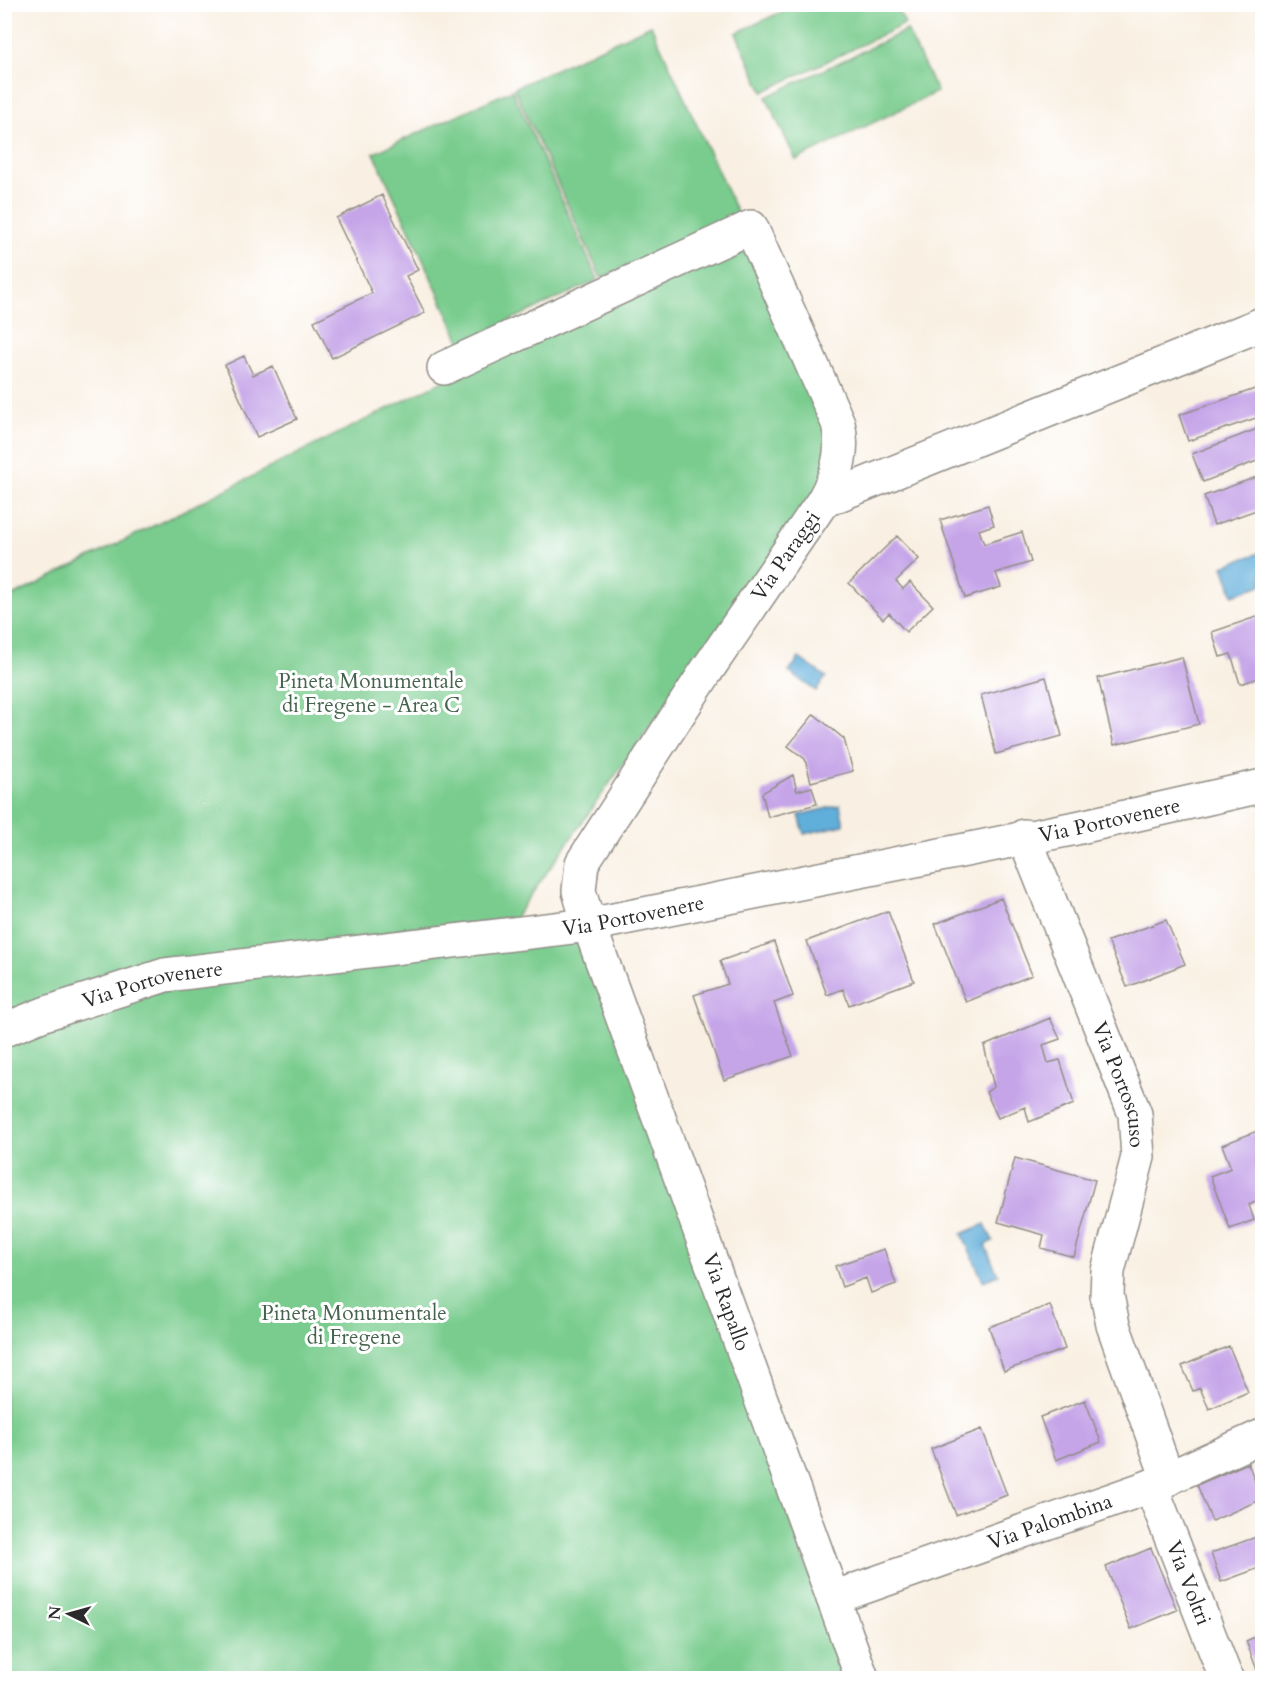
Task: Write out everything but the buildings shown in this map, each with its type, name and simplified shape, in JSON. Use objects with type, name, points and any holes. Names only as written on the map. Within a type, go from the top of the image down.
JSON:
[{"type":"street","points":[[444,368],[752,227],[840,431],[838,467],[823,501]]},
{"type":"street","name":"Via Paraggi","points":[[589,925],[579,891],[584,858],[823,501],[1263,324]]},
{"type":"street","name":"Via Portovenere","points":[[4,1030],[44,1014],[165,975],[589,925],[1024,836],[1076,828],[1263,786]]},
{"type":"street","name":"Via Portoscuso","points":[[1024,836],[1135,1114],[1138,1157],[1108,1271],[1107,1295],[1113,1325],[1159,1482]]},
{"type":"street","name":"Via Rapallo","points":[[589,925],[862,1678]]},
{"type":"street","name":"Via Palombina","points":[[833,1598],[1159,1482],[1263,1436]]},
{"type":"street","name":"Via Voltri","points":[[1159,1482],[1226,1678]]},
{"type":"green space","points":[[796,5],[896,5],[905,24],[763,92],[736,33]]},
{"type":"green space","points":[[651,25],[738,215],[601,278],[514,88]]},
{"type":"green space","points":[[907,30],[937,92],[796,160],[766,97]]},
{"type":"green space","points":[[512,90],[598,280],[461,343],[374,153]]},
{"type":"green space","name":"Pineta Monumentale di Fregene - Area C","points":[[751,227],[840,457],[509,926],[5,1021],[5,600]]},
{"type":"green space","name":"Pineta Monumentale di Fregene","points":[[589,925],[844,1678],[5,1678],[4,1040],[167,985]]},
{"type":"water","points":[[1262,552],[1262,585],[1233,595],[1223,566]]},
{"type":"water","points":[[799,658],[826,677],[816,691],[789,672]]},
{"type":"water","points":[[840,805],[844,825],[804,834],[799,815]]},
{"type":"water","points":[[985,1224],[993,1241],[985,1245],[998,1275],[983,1281],[962,1234]]}]
